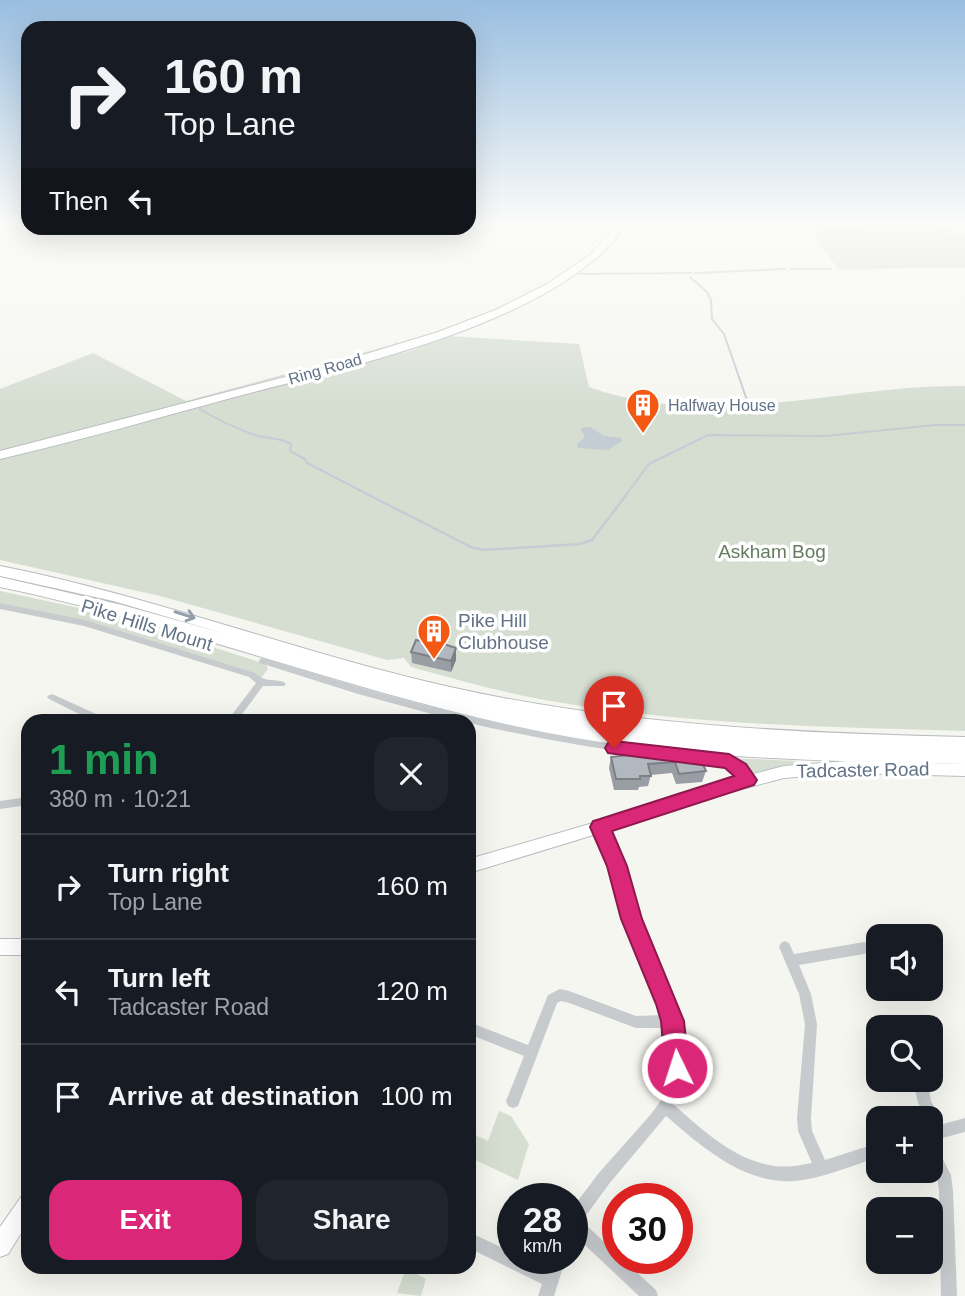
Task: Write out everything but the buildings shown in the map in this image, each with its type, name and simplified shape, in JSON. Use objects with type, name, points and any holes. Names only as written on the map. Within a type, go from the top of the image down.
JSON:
[{"type":"highway","name":"Ring Road","points":[[0,456],[346,363],[453,330],[508,307],[551,283]]},
{"type":"highway","points":[[0,570],[123,597],[392,678],[558,716],[725,736],[965,744]]},
{"type":"highway","points":[[0,582],[116,608],[376,686],[541,725],[717,748],[965,757]]},
{"type":"street","name":"Pike Hills Mount","points":[[0,606],[85,623],[281,684]]},
{"type":"street","points":[[0,619],[12,610]]},
{"type":"street","points":[[263,661],[444,714]]},
{"type":"street","points":[[237,714],[276,665]]},
{"type":"street","points":[[52,697],[87,714]]},
{"type":"street","points":[[476,721],[556,738],[657,753]]},
{"type":"street","points":[[684,756],[729,762],[740,769],[747,780]]},
{"type":"street","name":"Tadcaster Road","points":[[476,864],[747,780],[791,770],[965,770]]},
{"type":"street","points":[[0,805],[21,802]]},
{"type":"street","points":[[588,1198],[665,1106],[674,1087],[677,1068],[673,1021],[631,919],[617,866],[600,827]]},
{"type":"street","points":[[0,947],[21,947]]},
{"type":"street","points":[[785,947],[808,1007],[811,1024],[804,1118],[806,1131],[821,1167]]},
{"type":"street","points":[[791,961],[864,948]]},
{"type":"street","points":[[513,1101],[547,1006],[552,999],[560,995],[636,1022],[673,1021]]},
{"type":"street","points":[[476,1031],[530,1052]]},
{"type":"street","points":[[665,1106],[717,1149],[751,1166],[783,1174],[821,1167],[866,1154]]},
{"type":"street","points":[[943,1131],[965,1125]]},
{"type":"street","points":[[943,1173],[946,1191],[949,1296]]},
{"type":"street","points":[[0,1246],[21,1214]]},
{"type":"street","points":[[588,1237],[650,1296]]},
{"type":"street","points":[[476,1244],[548,1288]]},
{"type":"green space","name":"Askham Bog","points":[[553,283],[563,283],[512,310],[448,336],[579,344],[589,387],[636,400],[682,406],[777,403],[918,387],[965,386],[965,731],[702,720],[545,700],[411,667],[404,658],[387,660],[160,596],[0,560],[0,459],[413,350],[545,290]]},
{"type":"green space","points":[[394,341],[400,345],[0,453],[0,389],[93,353],[186,401],[395,344]]},
{"type":"green space","points":[[0,591],[103,613],[266,664],[268,669],[261,678],[84,621],[0,603]]},
{"type":"green space","points":[[726,758],[800,761],[802,766],[752,773]]},
{"type":"green space","points":[[499,1111],[511,1116],[529,1144],[518,1180],[476,1160],[476,1135],[488,1141]]},
{"type":"green space","points":[[404,1274],[417,1274],[426,1279],[421,1296],[397,1293]]},
{"type":"shaded area","points":[[590,427],[604,436],[621,438],[622,441],[608,450],[578,448],[577,444],[585,437],[581,429]]},
{"type":"waterway","points":[[697,283],[711,300],[712,319],[724,334],[749,406]]},
{"type":"waterway","points":[[200,409],[243,431],[291,444],[290,451],[305,459],[307,463],[371,496]]},
{"type":"waterway","points":[[625,496],[649,464],[708,435],[826,436],[935,425],[965,425]]},
{"type":"waterway","points":[[367,494],[471,547],[483,550],[580,544],[592,540],[627,494]]},
{"type":"place","name":"Halfway House","points":[[643,435]]},
{"type":"place","name":"Pike Hill Clubhouse","points":[[434,661]]},
{"type":"route","points":[[614,748],[729,762],[740,769],[747,780],[600,827],[617,866],[631,919],[668,1003],[673,1021],[677,1068]]}]
